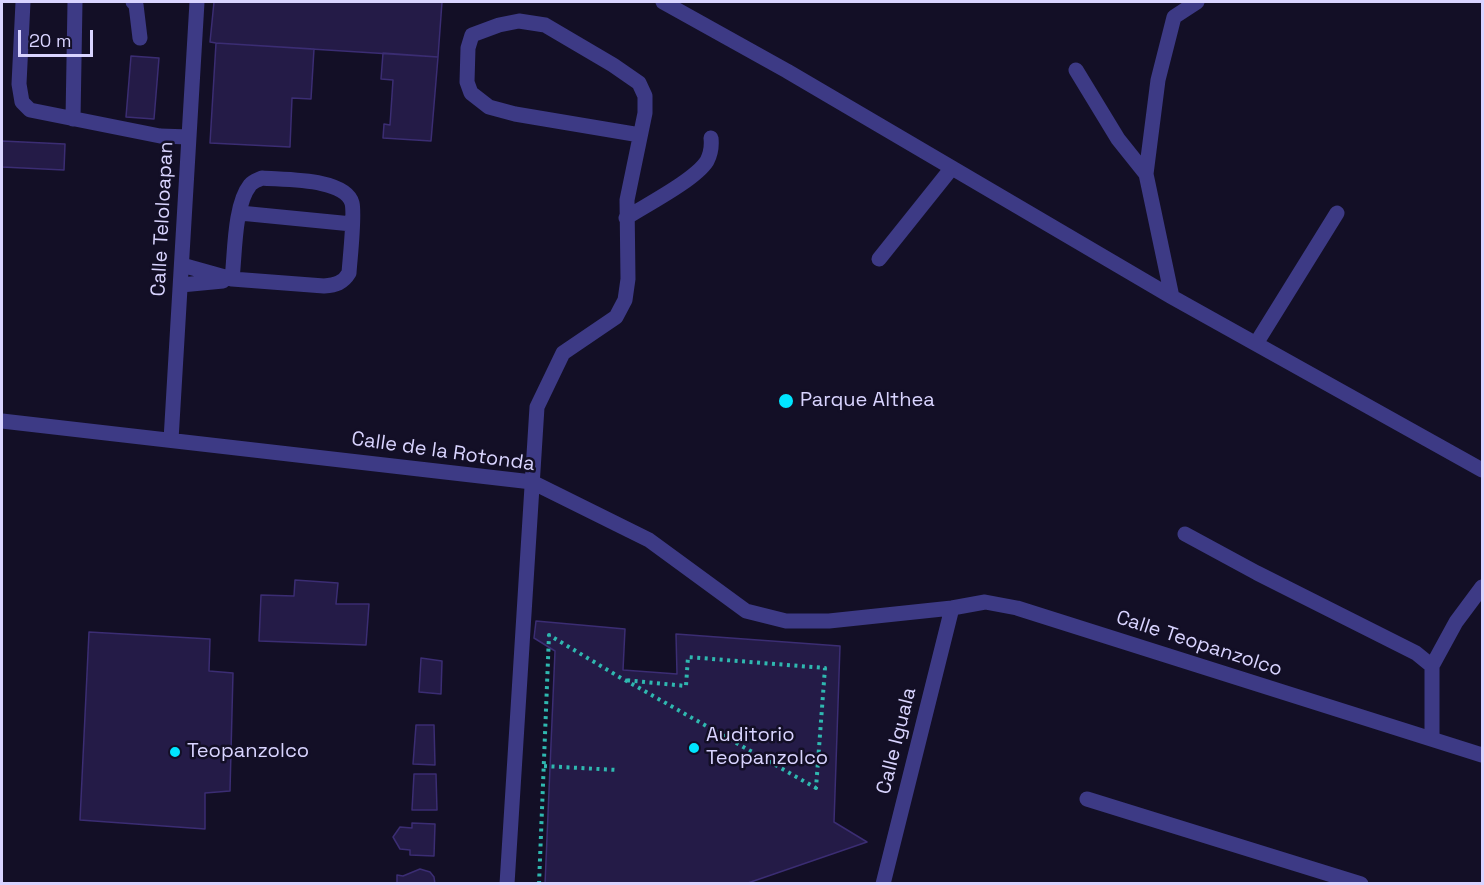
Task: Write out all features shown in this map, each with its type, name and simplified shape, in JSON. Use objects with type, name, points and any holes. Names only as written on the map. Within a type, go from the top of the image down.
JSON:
[{"type":"street","points":[[23,2],[19,84],[22,102],[30,110],[160,136],[189,137]]},
{"type":"street","points":[[73,119],[75,2]]},
{"type":"street","points":[[133,2],[136,5],[140,38]]},
{"type":"street","name":"Calle Teloloapan","points":[[171,440],[197,2]]},
{"type":"street","points":[[663,2],[787,71],[1172,297],[1257,342],[1482,470]]},
{"type":"street","points":[[1172,297],[1146,174],[1158,80],[1174,17],[1197,2]]},
{"type":"street","points":[[507,884],[537,408],[563,353],[616,317],[626,300],[627,200],[645,113],[645,96],[639,83],[613,64],[545,25],[519,21],[499,25],[472,35],[468,48],[467,82],[471,93],[489,107],[515,114],[640,135]]},
{"type":"street","points":[[1076,70],[1118,139],[1146,174]]},
{"type":"street","points":[[626,218],[694,174],[706,162],[712,149],[711,138]]},
{"type":"street","points":[[879,259],[951,169]]},
{"type":"street","points":[[182,266],[232,279],[336,285],[345,280],[349,273],[352,204],[346,192],[333,185],[262,178],[252,182],[244,195],[240,213],[232,279]]},
{"type":"street","points":[[240,213],[351,224]]},
{"type":"street","points":[[1257,342],[1337,213]]},
{"type":"street","points":[[180,285],[232,279]]},
{"type":"street","name":"Calle de la Rotonda","points":[[2,421],[532,482],[649,540],[746,611],[786,621],[829,621],[952,608]]},
{"type":"street","points":[[1185,534],[1416,653],[1432,666]]},
{"type":"street","points":[[1432,739],[1432,666],[1456,622],[1482,587]]},
{"type":"street","name":"Calle Teopanzolco","points":[[952,608],[985,602],[1017,608],[1482,755]]},
{"type":"street","name":"Calle Iguala","points":[[883,884],[952,608]]},
{"type":"street","points":[[1087,799],[1361,884]]},
{"type":"path","points":[[539,884],[549,635],[625,680],[816,788],[825,668],[688,657],[686,686],[625,680]]},
{"type":"path","points":[[544,766],[617,770]]},
{"type":"building","points":[[214,2],[442,2],[438,57],[210,42]]},
{"type":"building","points":[[216,43],[314,49],[311,99],[292,98],[290,147],[210,143]]},
{"type":"building","points":[[383,53],[438,57],[431,141],[383,138],[384,124],[390,125],[393,80],[381,79]]},
{"type":"building","points":[[131,56],[159,58],[154,119],[126,117]]},
{"type":"building","points":[[2,141],[65,144],[64,170],[2,167]]},
{"type":"building","points":[[295,580],[338,583],[336,604],[369,604],[366,645],[259,641],[261,595],[294,596]]},
{"type":"building","name":"Auditorio Teopanzolco","points":[[536,621],[625,629],[623,670],[677,674],[676,634],[840,646],[834,822],[867,842],[745,884],[545,884],[555,651],[534,638]]},
{"type":"building","points":[[89,632],[210,639],[209,671],[233,673],[230,791],[205,793],[205,829],[80,820]]},
{"type":"building","points":[[421,658],[442,661],[441,694],[419,692]]},
{"type":"building","points":[[416,725],[434,725],[435,765],[413,764]]},
{"type":"building","points":[[414,774],[436,774],[437,810],[412,810]]},
{"type":"building","points":[[412,823],[435,824],[434,856],[410,855],[410,850],[400,849],[393,837],[400,827],[412,828]]},
{"type":"building","points":[[420,869],[430,872],[435,884],[397,884],[397,875],[403,876]]},
{"type":"place","name":"Parque Althea","points":[[786,401]]},
{"type":"place","name":"Auditorio Teopanzolco","points":[[694,748]]},
{"type":"place","name":"Teopanzolco","points":[[175,752]]}]
